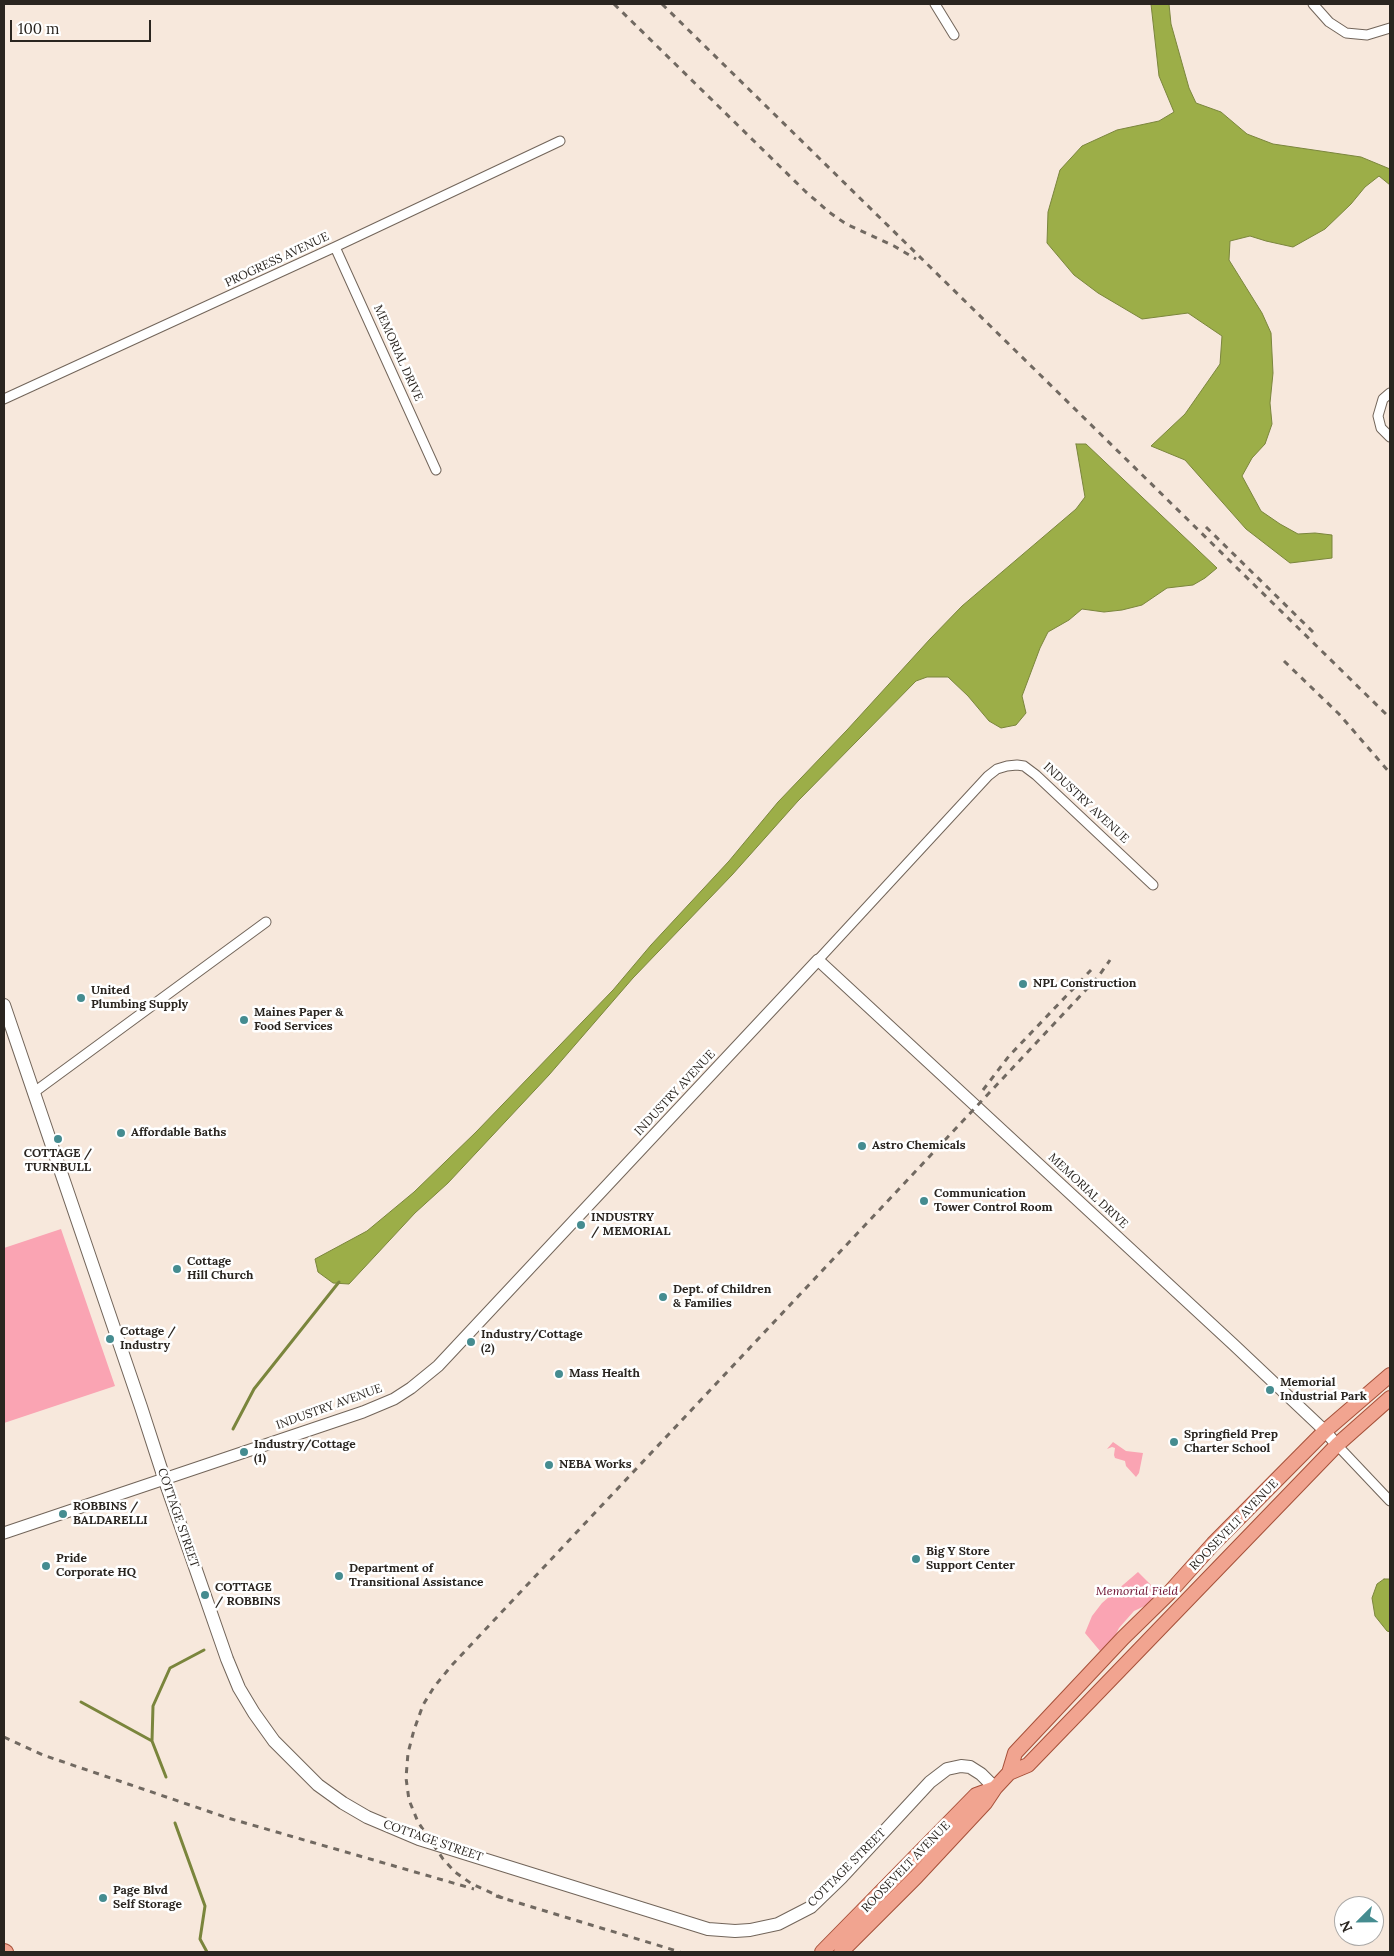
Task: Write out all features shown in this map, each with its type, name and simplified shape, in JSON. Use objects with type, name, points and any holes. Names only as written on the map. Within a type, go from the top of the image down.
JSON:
[{"type":"main road","name":"COTTAGE STREET","points":[[4,1005],[227,1659],[239,1688],[274,1741],[318,1785],[343,1803],[368,1817],[419,1839],[719,1931],[750,1930],[778,1924],[810,1907],[841,1878],[930,1782],[947,1769],[961,1766],[970,1768],[981,1774],[995,1788]]},
{"type":"main road","name":"ROOSEVELT AVENUE","points":[[1009,1773],[1014,1753],[1169,1593],[1213,1544],[1325,1431],[1390,1375]]},
{"type":"main road","name":"ROOSEVELT AVENUE","points":[[841,1952],[916,1877],[985,1803],[995,1788],[1009,1773],[1028,1765],[1337,1445],[1390,1398]]},
{"type":"main road","points":[[1169,1593],[1183,1606]]},
{"type":"main road","points":[[1103,1660],[1118,1673]]},
{"type":"main road","name":"ROOSEVELT AVENUE","points":[[822,1952],[976,1795],[995,1788]]},
{"type":"street","points":[[935,4],[954,35]]},
{"type":"street","points":[[1313,4],[1329,22],[1346,33],[1367,35],[1390,28]]},
{"type":"street","name":"PROGRESS AVENUE","points":[[4,399],[560,141]]},
{"type":"street","name":"MEMORIAL DRIVE","points":[[335,247],[436,470]]},
{"type":"street","points":[[1390,393],[1383,399],[1378,416],[1381,428],[1390,437]]},
{"type":"street","name":"INDUSTRY AVENUE","points":[[4,1534],[164,1478],[363,1412],[394,1399],[432,1372],[988,776],[997,769],[1017,764],[1024,766],[1036,775],[1153,885]]},
{"type":"street","points":[[33,1093],[266,922]]},
{"type":"street","name":"MEMORIAL DRIVE","points":[[818,960],[1325,1431],[1337,1445]]},
{"type":"street","points":[[1337,1445],[1390,1501]]},
{"type":"green space","points":[[61,1229],[115,1386],[4,1423],[4,1248]]},
{"type":"green space","points":[[1113,1442],[1126,1451],[1143,1453],[1139,1473],[1136,1477],[1126,1466],[1125,1461],[1115,1458],[1115,1448],[1107,1449]]},
{"type":"green space","name":"Memorial Field","points":[[1138,1572],[1159,1593],[1149,1604],[1134,1611],[1119,1628],[1112,1642],[1100,1651],[1085,1633],[1092,1616],[1102,1603]]},
{"type":"shaded area","points":[[1151,4],[1169,4],[1171,24],[1189,88],[1196,103],[1221,112],[1247,134],[1273,144],[1361,157],[1390,169],[1390,185],[1379,176],[1365,187],[1351,204],[1325,229],[1293,247],[1250,236],[1230,241],[1229,260],[1262,313],[1271,333],[1273,373],[1270,403],[1272,424],[1265,444],[1252,458],[1242,476],[1261,511],[1280,524],[1298,534],[1332,535],[1332,558],[1290,563],[1246,529],[1185,460],[1151,446],[1185,414],[1220,364],[1222,336],[1188,313],[1142,319],[1098,293],[1074,275],[1047,243],[1048,212],[1060,170],[1082,146],[1117,130],[1159,121],[1174,112],[1159,76]]},
{"type":"shaded area","points":[[1076,444],[1086,444],[1217,568],[1193,585],[1167,588],[1142,605],[1104,612],[1082,609],[1069,620],[1048,632],[1022,696],[1026,713],[1016,725],[1001,728],[989,721],[968,696],[948,677],[927,677],[916,681],[798,801],[732,875],[633,978],[549,1075],[448,1183],[415,1213],[349,1284],[333,1283],[318,1272],[315,1259],[367,1231],[414,1192],[476,1132],[613,990],[651,945],[729,861],[778,802],[930,639],[962,606],[1076,509],[1085,497]]},
{"type":"shaded area","points":[[1384,1579],[1390,1579],[1390,1632],[1387,1631],[1375,1616],[1372,1598],[1377,1584]]},
{"type":"waterway","points":[[233,1429],[254,1389],[339,1282]]},
{"type":"waterway","points":[[166,1777],[152,1741],[153,1706],[170,1668],[204,1650]]},
{"type":"waterway","points":[[81,1702],[152,1741]]},
{"type":"waterway","points":[[175,1823],[205,1906],[200,1939],[207,1952]]},
{"type":"railway","points":[[614,4],[806,192],[829,212],[846,224],[894,246],[916,259]]},
{"type":"railway","points":[[662,4],[1390,718]]},
{"type":"railway","points":[[1206,527],[1313,632]]},
{"type":"railway","points":[[1284,661],[1339,714],[1390,773]]},
{"type":"railway","points":[[503,1898],[472,1884],[455,1872],[443,1859],[418,1822],[409,1800],[406,1778],[408,1753],[423,1705],[434,1687],[452,1665],[1098,977],[1110,960]]},
{"type":"railway","points":[[983,1090],[1009,1056],[1091,970]]},
{"type":"railway","points":[[4,1737],[43,1755],[228,1818],[474,1889]]},
{"type":"railway","points":[[496,1896],[680,1952]]},
{"type":"place","name":"NPL Construction","points":[[1023,984]]},
{"type":"place","name":"United Plumbing Supply","points":[[81,998]]},
{"type":"place","name":"Maines Paper & Food Services","points":[[244,1020]]},
{"type":"place","name":"Affordable Baths","points":[[121,1133]]},
{"type":"place","name":"COTTAGE / TURNBULL","points":[[58,1139]]},
{"type":"place","name":"Astro Chemicals","points":[[862,1146]]},
{"type":"place","name":"Communication Tower Control Room","points":[[924,1201]]},
{"type":"place","name":"INDUSTRY / MEMORIAL","points":[[581,1225]]},
{"type":"place","name":"Cottage Hill Church","points":[[177,1269]]},
{"type":"place","name":"Dept. of Children & Families","points":[[663,1297]]},
{"type":"place","name":"Cottage / Industry","points":[[110,1339]]},
{"type":"place","name":"Industry/Cottage (2)","points":[[471,1342]]},
{"type":"place","name":"Mass Health","points":[[559,1374]]},
{"type":"place","name":"Memorial Industrial Park","points":[[1270,1390]]},
{"type":"place","name":"Springfield Prep Charter School","points":[[1174,1442]]},
{"type":"place","name":"Industry/Cottage (1)","points":[[244,1452]]},
{"type":"place","name":"NEBA Works","points":[[549,1465]]},
{"type":"place","name":"ROBBINS / BALDARELLI","points":[[63,1514]]},
{"type":"place","name":"Big Y Store Support Center","points":[[916,1559]]},
{"type":"place","name":"Pride Corporate HQ","points":[[46,1566]]},
{"type":"place","name":"Department of Transitional Assistance","points":[[339,1576]]},
{"type":"place","name":"COTTAGE / ROBBINS","points":[[205,1595]]},
{"type":"place","name":"Page Blvd Self Storage","points":[[103,1898]]}]
